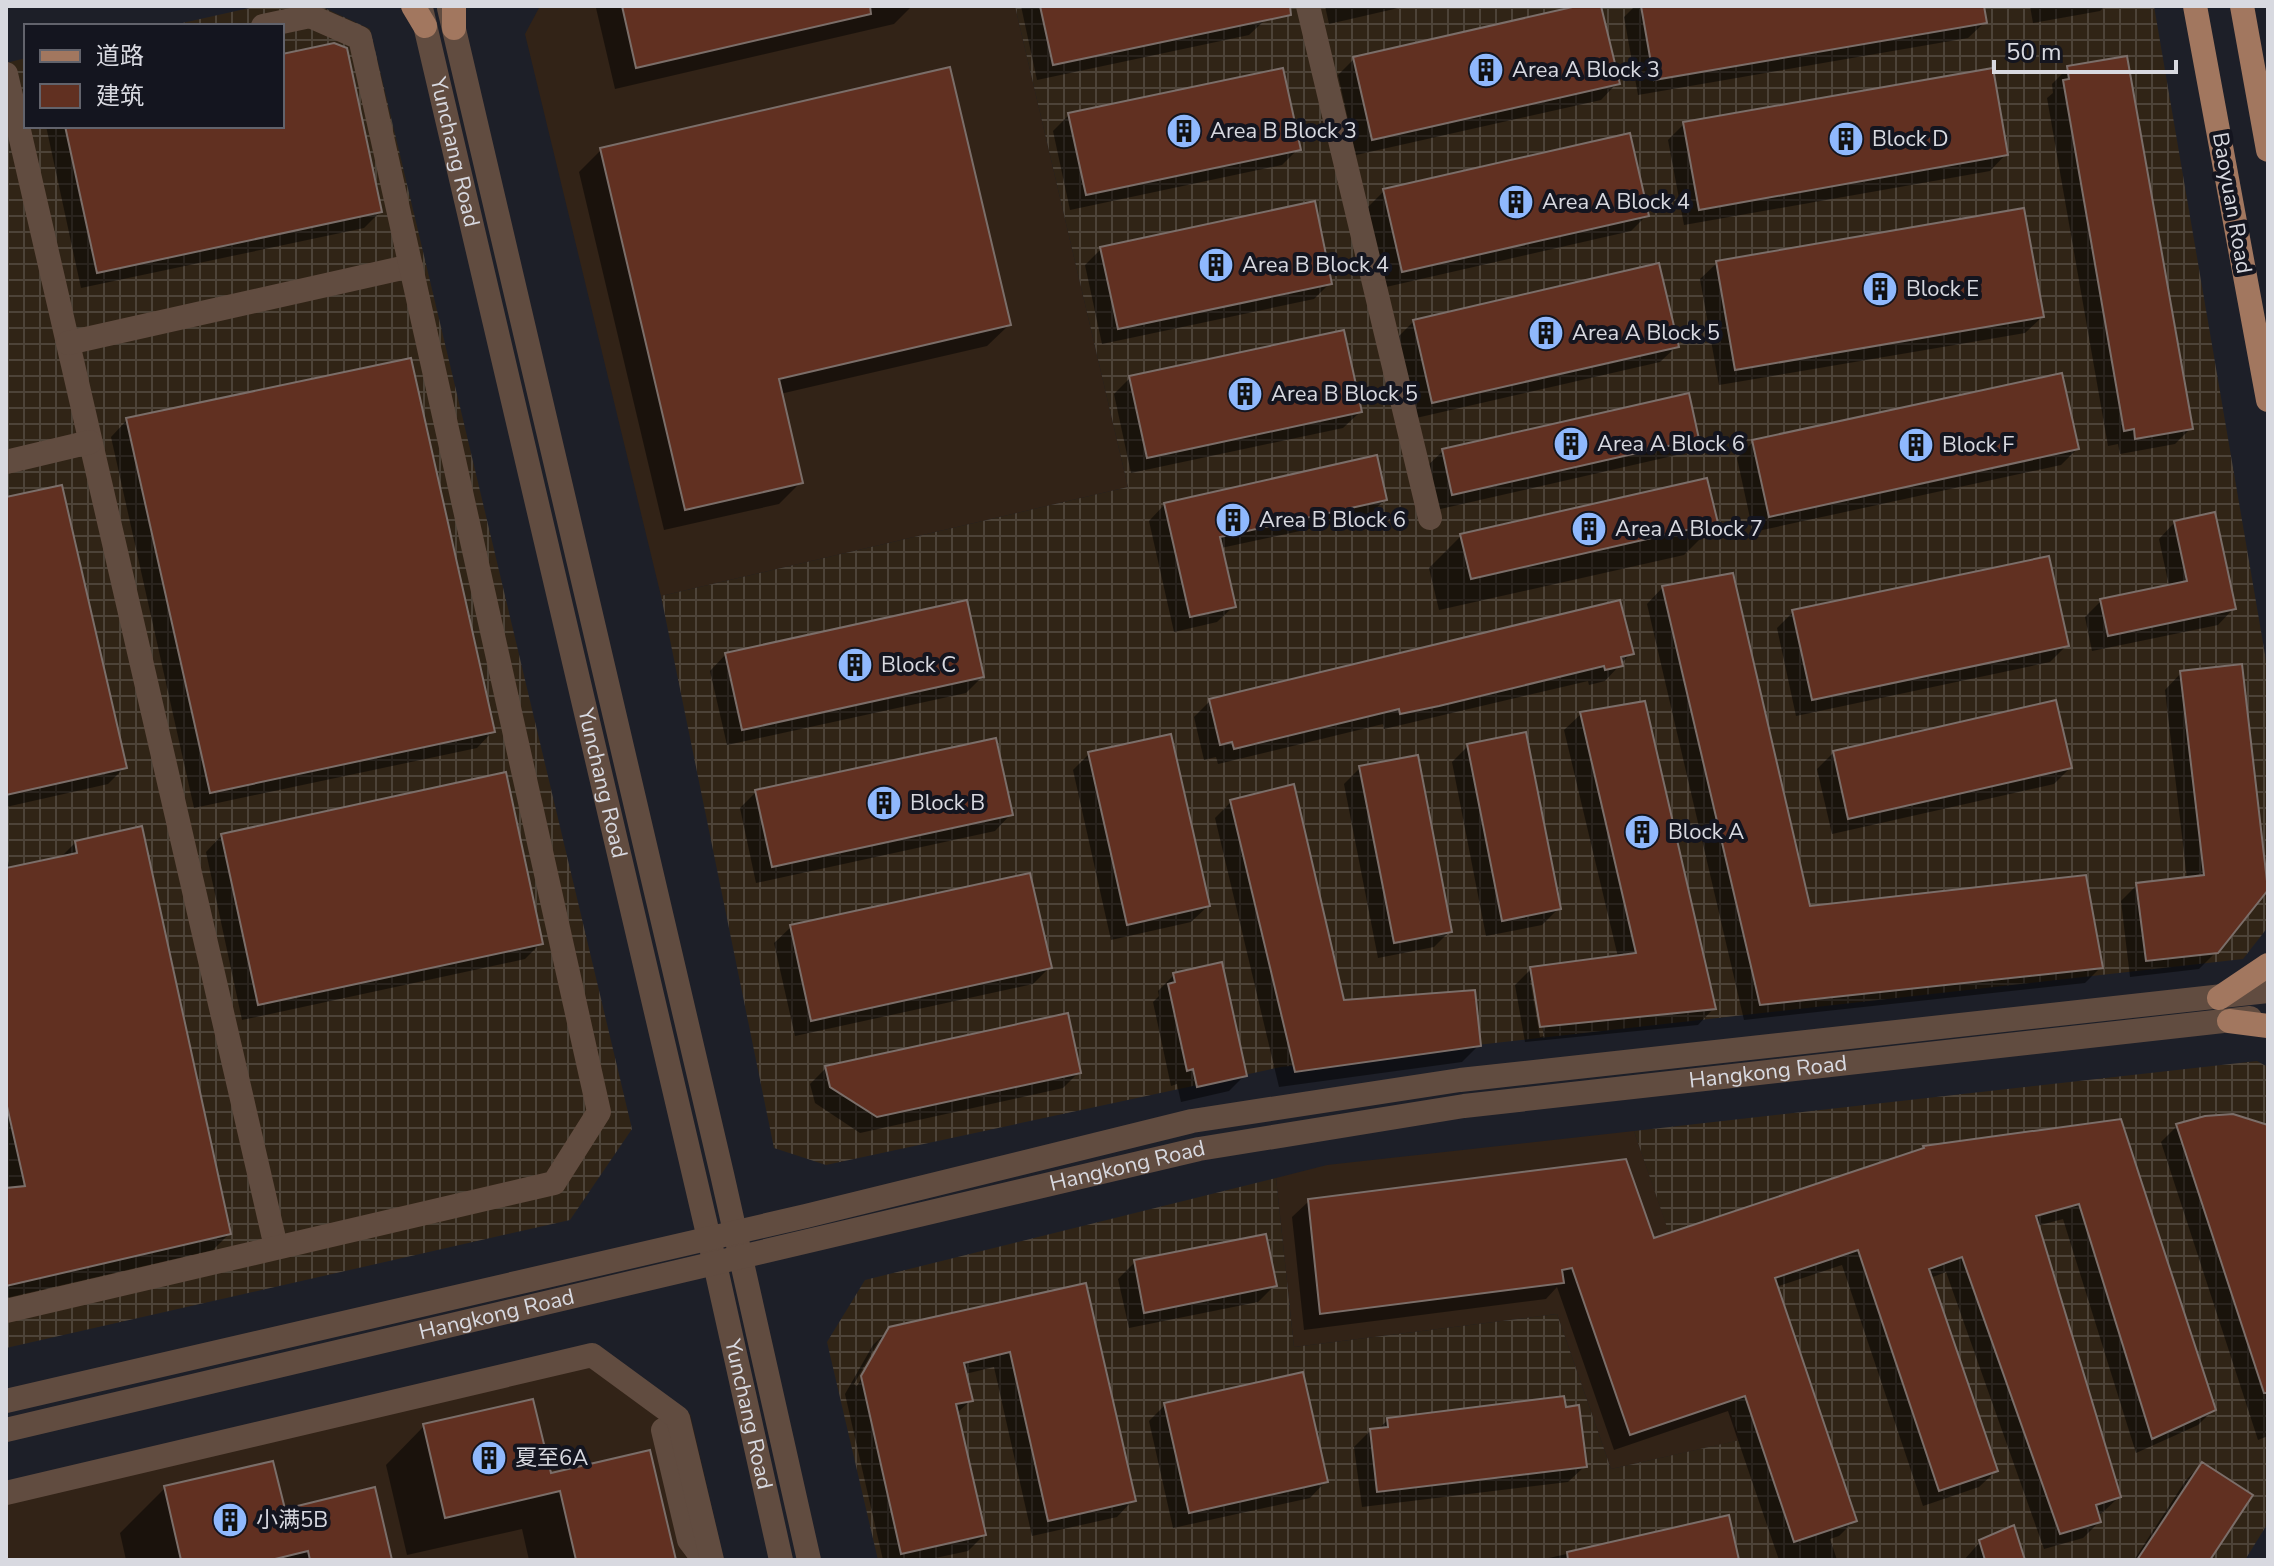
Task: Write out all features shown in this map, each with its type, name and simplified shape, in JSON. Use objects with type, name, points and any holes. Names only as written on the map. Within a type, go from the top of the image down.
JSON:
[{"type":"main road","name":"Baoyuan Road","points":[[2195,6],[2268,400]]},
{"type":"main road","name":"Baoyuan Road","points":[[2242,6],[2268,150]]},
{"type":"main road","points":[[2219,998],[2268,965]]},
{"type":"main road","points":[[2229,1021],[2268,1026]]},
{"type":"street","points":[[1308,6],[1430,518]]},
{"type":"street","name":"Yunchang Road","points":[[419,13],[709,1238],[781,1560]]},
{"type":"street","name":"Yunchang Road","points":[[452,13],[809,1560]]},
{"type":"street","points":[[6,1311],[554,1183],[599,1112],[360,38],[310,16],[272,24]]},
{"type":"street","points":[[13,77],[90,442],[276,1247]]},
{"type":"street","points":[[68,343],[411,266]]},
{"type":"street","points":[[6,462],[90,442]]},
{"type":"street","name":"Hangkong Road","points":[[6,1401],[735,1232],[1192,1121],[1460,1080],[2268,991]]},
{"type":"street","name":"Hangkong Road","points":[[6,1430],[1199,1149],[1338,1124],[1464,1106],[2268,1016]]},
{"type":"street","points":[[6,1493],[592,1355],[678,1418],[712,1560]]},
{"type":"street","points":[[663,1430],[689,1540],[704,1560]]},
{"type":"shaded area","points":[[258,6],[320,6],[370,29],[632,1129],[570,1220],[6,1348],[6,63],[24,58],[24,128],[284,128],[284,24],[178,24]]},
{"type":"shaded area","points":[[540,6],[1015,6],[1128,487],[661,596],[525,34]]},
{"type":"shaded area","points":[[1015,6],[2154,6],[2268,672],[2268,927],[2243,959],[1281,1067],[826,1165],[774,1148],[661,596],[1128,487]]},
{"type":"shaded area","points":[[2257,1061],[2268,1067],[2268,1523],[2245,1560],[878,1560],[827,1342],[865,1280],[1276,1178],[1294,1347],[1557,1314],[1611,1469],[1740,1440],[1634,1131]]},
{"type":"shaded area","points":[[1634,1131],[1741,1440],[1611,1469],[1557,1314],[1294,1347],[1276,1178],[1327,1165]]},
{"type":"shaded area","points":[[592,1344],[690,1414],[724,1560],[6,1560],[6,1483]]},
{"type":"building","points":[[622,6],[870,6],[871,14],[636,68]]},
{"type":"building","points":[[1040,6],[1290,6],[1291,15],[1053,65]]},
{"type":"building","name":"Area A Block 3","points":[[1577,6],[1601,6],[1620,84],[1372,140],[1353,57]]},
{"type":"building","points":[[1641,6],[1984,6],[1987,23],[1654,80]]},
{"type":"building","points":[[334,43],[347,48],[382,212],[97,273],[65,128],[284,128],[284,54]]},
{"type":"building","points":[[2127,56],[2193,429],[2135,439],[2134,429],[2124,431],[2063,80],[2069,79],[2067,66]]},
{"type":"building","points":[[950,67],[1011,325],[779,379],[803,483],[685,510],[600,148]]},
{"type":"building","name":"Area B Block 3","points":[[1283,68],[1301,150],[1086,195],[1068,113]]},
{"type":"building","name":"Block D","points":[[1993,68],[2008,155],[1699,210],[1683,122]]},
{"type":"building","name":"Area A Block 4","points":[[1630,133],[1649,216],[1402,272],[1383,189]]},
{"type":"building","name":"Area B Block 4","points":[[1315,201],[1332,284],[1118,329],[1100,247]]},
{"type":"building","name":"Block E","points":[[2024,208],[2044,317],[1735,370],[1716,261]]},
{"type":"building","name":"Area A Block 5","points":[[1659,263],[1679,347],[1432,403],[1413,320]]},
{"type":"building","name":"Area B Block 5","points":[[1344,330],[1362,412],[1147,458],[1129,376]]},
{"type":"building","points":[[411,358],[495,732],[210,793],[126,418]]},
{"type":"building","name":"Block F","points":[[2062,373],[2079,449],[1769,517],[1752,440]]},
{"type":"building","name":"Area A Block 6","points":[[1689,393],[1699,439],[1452,495],[1442,449]]},
{"type":"building","name":"Area B Block 6","points":[[1377,455],[1387,500],[1220,537],[1236,607],[1190,617],[1164,503]]},
{"type":"building","name":"Area A Block 7","points":[[1707,478],[1718,523],[1471,579],[1460,534]]},
{"type":"building","points":[[62,485],[127,768],[6,795],[6,497]]},
{"type":"building","points":[[2215,512],[2236,609],[2108,636],[2100,599],[2187,581],[2174,521]]},
{"type":"building","points":[[2049,556],[2069,646],[1812,700],[1792,610]]},
{"type":"building","points":[[1733,573],[1810,906],[2086,875],[2103,968],[1760,1005],[1662,586]]},
{"type":"building","name":"Block C","points":[[967,600],[984,677],[742,730],[725,653]]},
{"type":"building","points":[[1620,600],[1634,654],[1621,657],[1623,666],[1605,670],[1604,666],[1400,714],[1399,709],[1234,749],[1232,742],[1220,745],[1209,699]]},
{"type":"building","points":[[2242,664],[2268,890],[2218,953],[2146,961],[2136,883],[2204,875],[2180,671]]},
{"type":"building","points":[[2056,700],[2072,768],[1848,819],[1833,751]]},
{"type":"building","name":"Block A","points":[[1645,701],[1716,1009],[1540,1027],[1530,967],[1636,953],[1580,712]]},
{"type":"building","points":[[1526,732],[1561,909],[1502,921],[1467,744]]},
{"type":"building","points":[[1171,734],[1210,906],[1127,925],[1088,752]]},
{"type":"building","name":"Block B","points":[[996,738],[1013,815],[772,867],[755,790]]},
{"type":"building","points":[[1418,755],[1452,932],[1394,943],[1359,766]]},
{"type":"building","points":[[506,772],[543,944],[258,1005],[221,834]]},
{"type":"building","points":[[1294,784],[1344,1000],[1475,990],[1481,1046],[1295,1072],[1230,800]]},
{"type":"building","points":[[142,826],[231,1234],[6,1286],[6,1188],[25,1186],[6,1102],[6,868],[77,853],[75,841]]},
{"type":"building","points":[[1030,873],[1052,968],[811,1021],[790,925]]},
{"type":"building","points":[[1222,962],[1247,1076],[1197,1087],[1193,1069],[1187,1071],[1168,984],[1175,982],[1173,973]]},
{"type":"building","points":[[1068,1013],[1081,1073],[877,1117],[830,1087],[825,1066]]},
{"type":"building","points":[[2233,1114],[2268,1125],[2268,1393],[2264,1393],[2176,1124],[2205,1116]]},
{"type":"building","points":[[2121,1119],[2216,1410],[2152,1439],[2079,1204],[2036,1216],[2121,1497],[2096,1505],[2101,1522],[2060,1534],[1962,1257],[1929,1269],[1998,1471],[1939,1491],[1858,1250],[1775,1278],[1857,1521],[1794,1542],[1745,1396],[1630,1435],[1572,1268],[1562,1270],[1564,1283],[1320,1314],[1308,1199],[1626,1159],[1654,1238],[1923,1146]]},
{"type":"building","points":[[1266,1234],[1277,1286],[1144,1313],[1134,1260]]},
{"type":"building","points":[[1086,1283],[1136,1501],[1048,1521],[1010,1352],[964,1363],[973,1401],[956,1404],[986,1535],[901,1554],[861,1376],[889,1327]]},
{"type":"building","points":[[1303,1372],[1328,1482],[1189,1513],[1164,1403]]},
{"type":"building","points":[[1564,1396],[1566,1407],[1579,1405],[1587,1467],[1377,1492],[1370,1429],[1388,1427],[1387,1418]]},
{"type":"building","points":[[533,1399],[551,1473],[650,1450],[676,1560],[576,1560],[560,1491],[445,1518],[423,1424]]},
{"type":"building","name":"小满5B","points":[[273,1461],[285,1509],[375,1487],[392,1560],[310,1560],[308,1551],[271,1560],[181,1560],[164,1486]]},
{"type":"building","points":[[2202,1462],[2253,1495],[2210,1560],[2137,1560]]},
{"type":"building","points":[[1729,1515],[1739,1560],[1568,1560],[1567,1552]]},
{"type":"building","points":[[2014,1525],[2025,1560],[1985,1560],[1979,1540]]},
{"type":"place","name":"Area A Block 3","points":[[1486,70]]},
{"type":"place","name":"Area B Block 3","points":[[1184,131]]},
{"type":"place","name":"Block D","points":[[1846,139]]},
{"type":"place","name":"Area A Block 4","points":[[1516,202]]},
{"type":"place","name":"Area B Block 4","points":[[1216,265]]},
{"type":"place","name":"Block E","points":[[1880,289]]},
{"type":"place","name":"Area A Block 5","points":[[1546,333]]},
{"type":"place","name":"Area B Block 5","points":[[1245,394]]},
{"type":"place","name":"Area A Block 6","points":[[1571,444]]},
{"type":"place","name":"Block F","points":[[1916,445]]},
{"type":"place","name":"Area B Block 6","points":[[1233,520]]},
{"type":"place","name":"Area A Block 7","points":[[1589,529]]},
{"type":"place","name":"Block C","points":[[855,665]]},
{"type":"place","name":"Block B","points":[[884,803]]},
{"type":"place","name":"Block A","points":[[1642,832]]},
{"type":"place","name":"夏至6A","points":[[489,1458]]},
{"type":"place","name":"小满5B","points":[[230,1520]]}]
